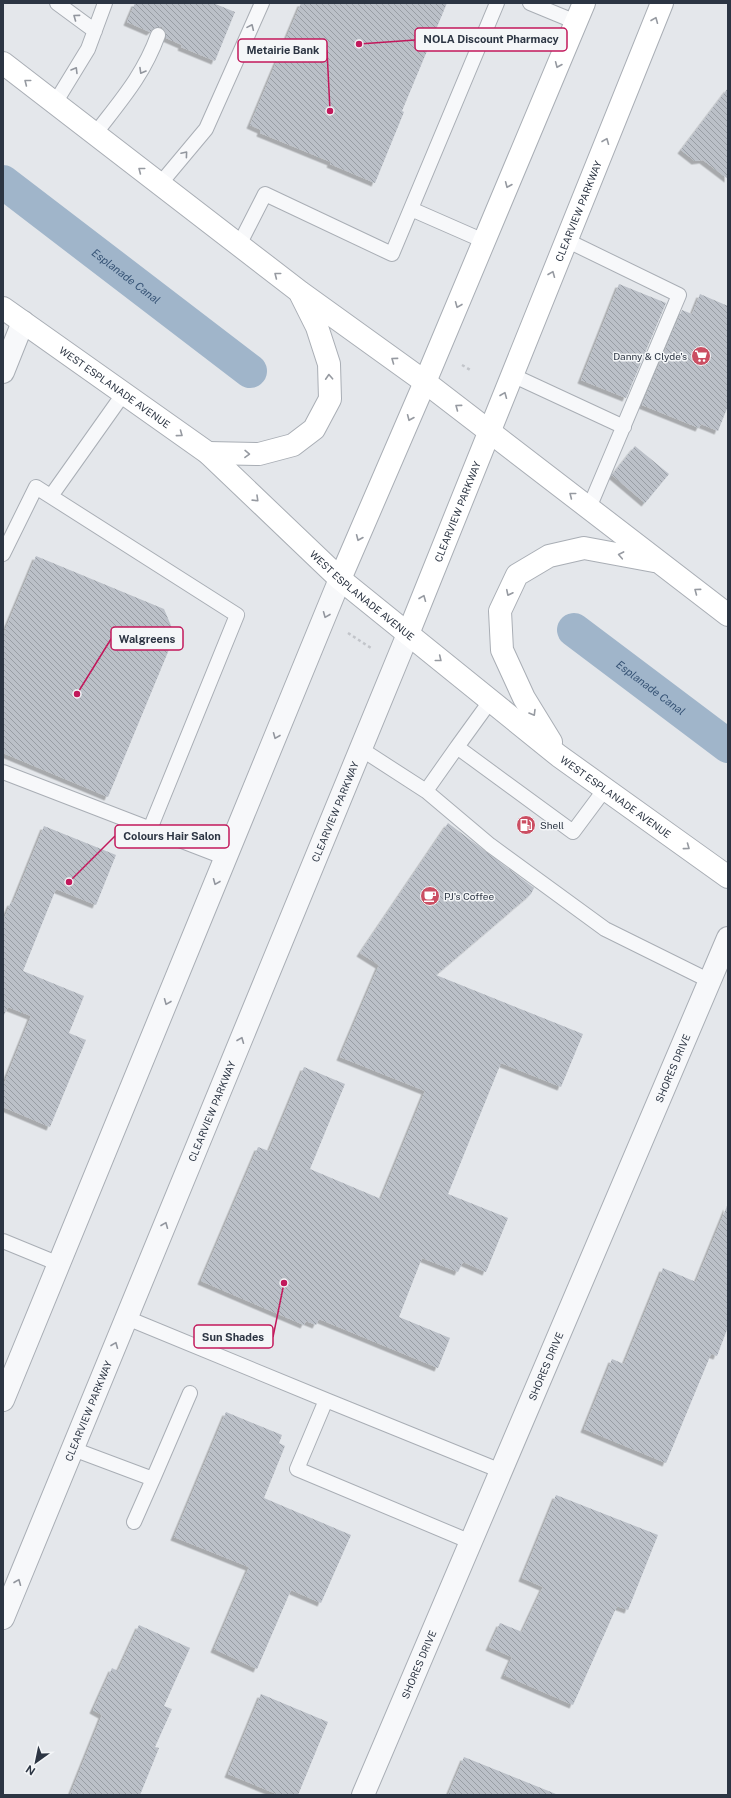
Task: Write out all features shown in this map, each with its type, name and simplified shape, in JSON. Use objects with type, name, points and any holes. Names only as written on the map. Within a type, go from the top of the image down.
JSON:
[{"type":"main road","name":"CLEARVIEW PARKWAY","points":[[408,634],[662,3]]},
{"type":"main road","points":[[340,579],[425,382],[580,13]]},
{"type":"main road","points":[[3,63],[239,246],[425,382],[728,615]]},
{"type":"main road","points":[[208,453],[259,454],[292,445],[314,429],[330,399],[329,364],[317,327],[300,292]]},
{"type":"main road","name":"WEST ESPLANADE AVENUE","points":[[3,308],[208,453],[340,579],[560,756],[728,877]]},
{"type":"main road","points":[[560,756],[524,698],[502,650],[500,611],[517,575],[549,556],[584,548],[659,562]]},
{"type":"street","points":[[3,372],[23,322]]},
{"type":"street","points":[[3,1400],[340,579]]},
{"type":"street","name":"CLEARVIEW PARKWAY","points":[[3,1618],[408,634]]},
{"type":"street","name":"SHORES DRIVE","points":[[363,1795],[728,938]]},
{"type":"lane","points":[[57,3],[95,31]]},
{"type":"lane","points":[[55,103],[88,49],[105,3]]},
{"type":"lane","points":[[160,184],[206,129],[262,3]]},
{"type":"lane","points":[[239,246],[265,194],[392,254],[498,3]]},
{"type":"lane","points":[[530,3],[580,13]]},
{"type":"lane","points":[[95,134],[137,79],[150,58],[158,35]]},
{"type":"lane","points":[[411,209],[484,242]]},
{"type":"lane","points":[[566,240],[679,295],[589,508]]},
{"type":"lane","points":[[512,375],[624,427]]},
{"type":"lane","points":[[51,496],[124,393]]},
{"type":"lane","points":[[3,554],[36,487],[237,615],[150,829]]},
{"type":"lane","points":[[426,791],[491,700]]},
{"type":"lane","points":[[457,747],[573,832],[605,789]]},
{"type":"lane","points":[[361,749],[426,791],[490,845],[605,930],[710,981]]},
{"type":"lane","points":[[3,772],[226,858]]},
{"type":"lane","points":[[3,1241],[59,1264]]},
{"type":"lane","points":[[127,1318],[501,1471]]},
{"type":"lane","points":[[134,1522],[190,1393]]},
{"type":"lane","points":[[326,1400],[297,1469],[471,1542]]},
{"type":"lane","points":[[73,1449],[152,1480]]},
{"type":"path","points":[[459,362],[472,371]]},
{"type":"path","points":[[344,631],[373,650]]},
{"type":"building","points":[[135,3],[213,3],[235,12],[215,61],[181,47],[182,45],[166,38],[166,33],[162,27],[156,27],[150,32],[127,22]]},
{"type":"building","points":[[301,3],[447,3],[402,111],[404,112],[375,183],[330,164],[331,162],[260,133],[261,130],[250,125]]},
{"type":"building","points":[[728,88],[728,179],[703,160],[695,161],[681,150]]},
{"type":"building","points":[[619,284],[666,303],[626,398],[581,380]]},
{"type":"building","name":"Danny & Clyde's","points":[[700,294],[728,306],[728,406],[718,431],[701,424],[699,428],[642,405],[682,310],[692,314]]},
{"type":"building","points":[[635,446],[669,474],[645,503],[612,475]]},
{"type":"building","points":[[36,556],[164,609],[175,635],[108,797],[3,753],[3,635]]},
{"type":"building","points":[[448,823],[534,888],[531,894],[436,975],[583,1034],[561,1087],[501,1063],[448,1194],[508,1218],[486,1272],[463,1262],[458,1272],[422,1258],[399,1317],[450,1338],[438,1368],[319,1319],[316,1325],[306,1321],[304,1325],[201,1281],[258,1147],[269,1151],[304,1067],[345,1084],[310,1169],[381,1199],[425,1091],[340,1057],[379,965],[360,953]]},
{"type":"building","points":[[44,826],[116,855],[96,905],[56,889],[23,971],[84,996],[69,1033],[86,1040],[50,1127],[3,1107],[3,1086],[31,1016],[8,1007],[3,1017],[3,921],[11,902],[13,903]]},
{"type":"building","points":[[727,1206],[728,1327],[717,1356],[711,1354],[666,1463],[584,1429],[612,1359],[624,1364],[663,1268],[696,1282]]},
{"type":"building","points":[[226,1412],[282,1435],[279,1443],[285,1446],[264,1498],[351,1535],[321,1603],[291,1590],[257,1669],[214,1649],[249,1567],[174,1537]]},
{"type":"building","points":[[556,1495],[658,1535],[628,1610],[617,1606],[573,1705],[504,1675],[512,1657],[489,1647],[500,1623],[522,1632],[543,1587],[522,1578]]},
{"type":"building","points":[[139,1625],[190,1648],[164,1706],[172,1709],[155,1747],[159,1748],[140,1795],[70,1795],[102,1715],[93,1710],[112,1668],[118,1671]]},
{"type":"building","points":[[261,1694],[328,1722],[298,1795],[279,1795],[228,1774]]},
{"type":"building","points":[[464,1757],[556,1794],[448,1795]]},
{"type":"waterway","name":"Esplanade Canal","points":[[3,182],[250,371]]},
{"type":"waterway","name":"Esplanade Canal","points":[[574,630],[728,746]]},
{"type":"place","name":"NOLA Discount Pharmacy","points":[[359,44]]},
{"type":"place","name":"Metairie Bank","points":[[330,111]]},
{"type":"place","name":"Danny & Clyde's","points":[[701,356]]},
{"type":"place","name":"Walgreens","points":[[77,694]]},
{"type":"place","name":"Shell","points":[[526,825]]},
{"type":"place","name":"Colours Hair Salon","points":[[69,882]]},
{"type":"place","name":"PJ's Coffee","points":[[430,896]]},
{"type":"place","name":"Sun Shades","points":[[284,1283]]}]
